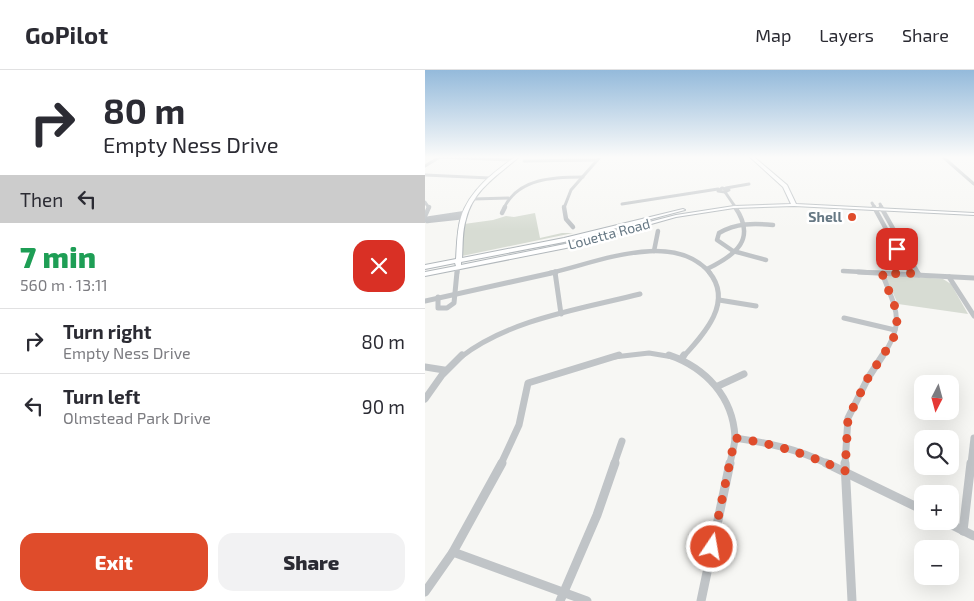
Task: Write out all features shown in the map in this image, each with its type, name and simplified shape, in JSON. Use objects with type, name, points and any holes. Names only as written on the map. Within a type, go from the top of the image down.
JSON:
[{"type":"main road","points":[[458,263],[464,215],[473,199],[487,182]]},
{"type":"main road","points":[[782,182],[793,202]]},
{"type":"main road","name":"Louetta Road","points":[[425,267],[458,263],[565,243],[653,219],[733,205],[793,202],[881,206]]},
{"type":"main road","points":[[881,206],[974,209]]},
{"type":"main road","points":[[881,206],[974,214]]},
{"type":"main road","name":"Louetta Road","points":[[425,274],[458,263]]},
{"type":"street","points":[[520,182],[527,185]]},
{"type":"street","points":[[473,199],[508,198],[527,185],[541,182]]},
{"type":"street","points":[[573,226],[564,216],[563,210],[565,199],[579,182]]},
{"type":"street","points":[[622,204],[684,193],[726,190],[749,184]]},
{"type":"street","points":[[707,269],[725,260],[735,252],[744,238],[745,224],[726,190]]},
{"type":"street","points":[[502,213],[508,198]]},
{"type":"street","points":[[425,202],[429,208],[425,218],[464,215]]},
{"type":"street","points":[[873,206],[911,274]]},
{"type":"street","points":[[881,206],[919,275]]},
{"type":"street","points":[[767,260],[735,252],[722,246],[717,240],[719,233],[725,228],[745,224],[773,225]]},
{"type":"street","points":[[654,251],[658,231]]},
{"type":"street","points":[[890,236],[898,237]]},
{"type":"street","points":[[425,301],[456,292],[555,272],[631,252],[654,251],[675,253],[694,260],[707,269],[718,287],[719,300],[715,314],[705,332],[682,358]]},
{"type":"street","points":[[438,297],[438,308],[449,307],[454,303],[458,263]]},
{"type":"street","points":[[843,271],[974,278]]},
{"type":"street","points":[[555,272],[561,314]]},
{"type":"street","points":[[852,601],[845,471],[848,418],[868,378],[893,340],[895,307],[882,273]]},
{"type":"street","points":[[949,277],[974,316]]},
{"type":"street","points":[[425,400],[444,370],[473,346],[512,327],[640,294]]},
{"type":"street","points":[[719,300],[756,306]]},
{"type":"street","points":[[844,318],[895,330]]},
{"type":"street","points":[[425,592],[453,552],[494,480],[519,425],[528,383],[626,354],[652,353],[682,358],[700,370],[717,386],[729,409],[735,438],[701,601]]},
{"type":"street","points":[[425,367],[444,370]]},
{"type":"street","points":[[717,386],[744,374]]},
{"type":"street","points":[[735,438],[769,443],[810,455],[914,506]]},
{"type":"street","points":[[963,531],[974,438]]},
{"type":"street","points":[[562,597],[597,515],[623,441]]},
{"type":"street","points":[[959,529],[974,536]]},
{"type":"street","points":[[453,552],[562,597],[587,601]]},
{"type":"shaded area","points":[[535,213],[540,238],[562,233],[573,233],[462,256],[464,224]]},
{"type":"shaded area","points":[[890,275],[943,279],[951,284],[968,314],[898,304],[886,278]]},
{"type":"place","name":"Shell","points":[[852,217]]},
{"type":"route","points":[[712,547],[735,438],[769,443],[810,455],[845,471],[848,418],[857,396],[893,340],[897,323],[895,307],[882,273],[911,274],[897,249]]}]
